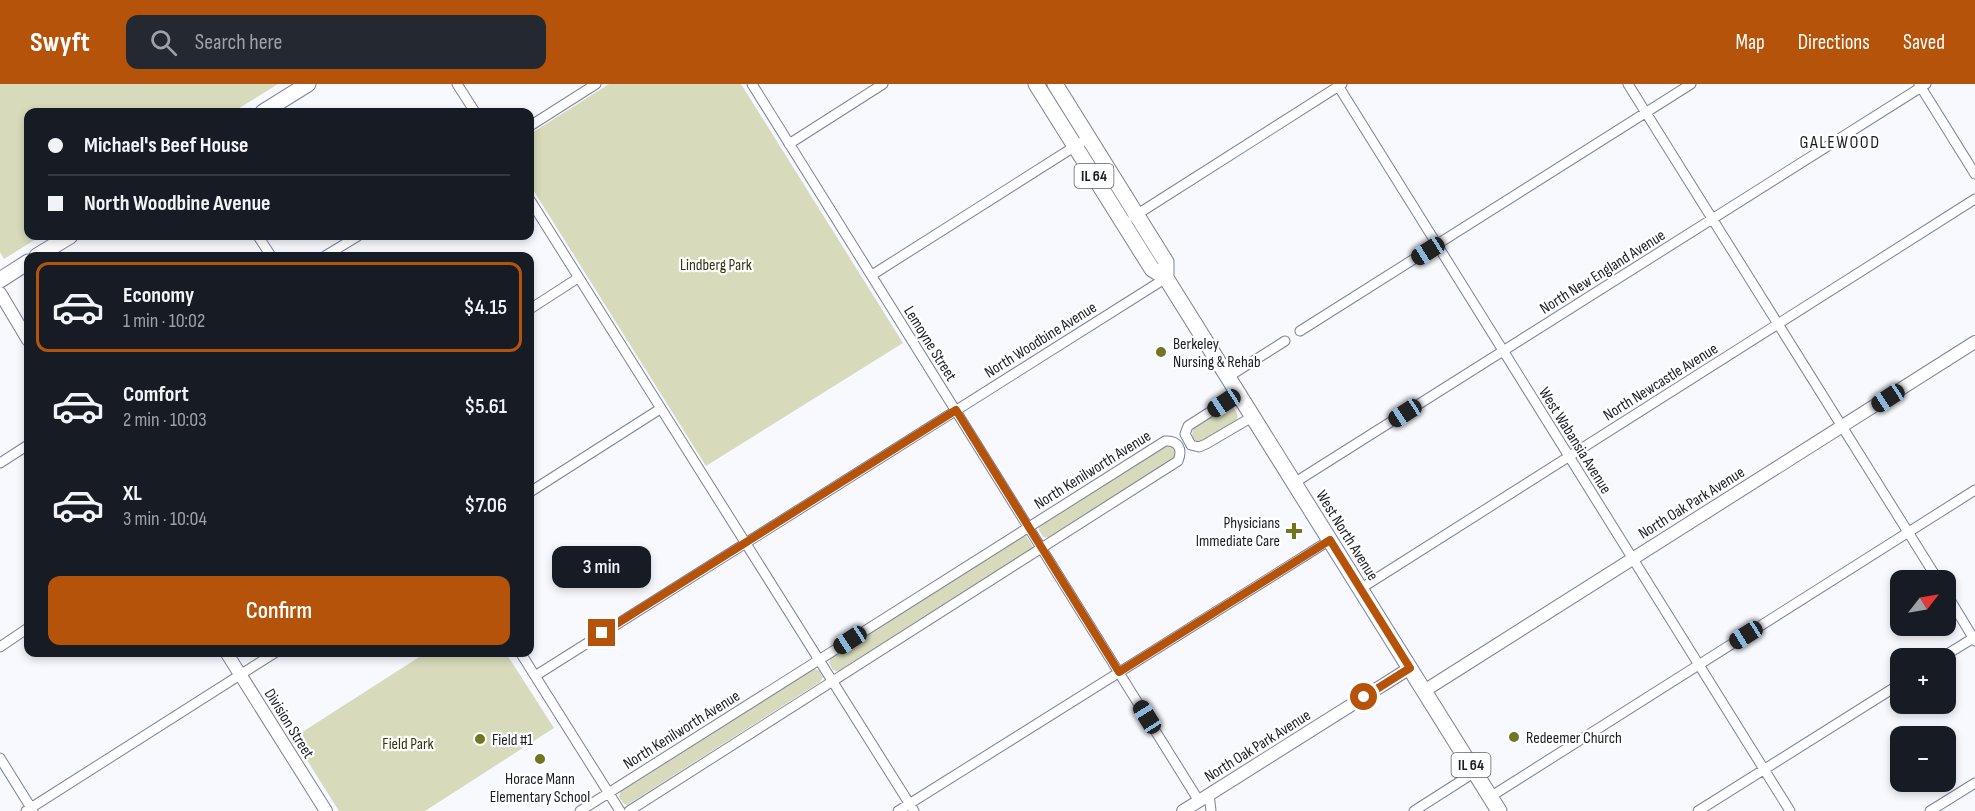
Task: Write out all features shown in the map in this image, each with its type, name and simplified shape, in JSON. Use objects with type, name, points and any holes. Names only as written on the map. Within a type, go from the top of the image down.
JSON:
[{"type":"main road","points":[[269,108],[308,84]]},
{"type":"main road","name":"West North Avenue","points":[[1036,84],[1082,142],[1130,219],[1152,269],[1166,278],[1499,811]]},
{"type":"main road","name":"West North Avenue","points":[[1055,84],[1082,142]]},
{"type":"main road","points":[[44,252],[63,240]]},
{"type":"main road","points":[[0,280],[24,265]]},
{"type":"street","points":[[457,84],[472,108]]},
{"type":"street","points":[[534,123],[596,84]]},
{"type":"street","name":"Lemoyne Street","points":[[752,84],[1119,672],[1196,805]]},
{"type":"street","points":[[789,144],[883,84]]},
{"type":"street","points":[[1628,84],[1932,570]]},
{"type":"street","points":[[1300,332],[1691,84]]},
{"type":"street","points":[[1130,219],[1339,85]]},
{"type":"street","name":"West Wabansia Avenue","points":[[1339,85],[1790,811]]},
{"type":"street","points":[[1922,85],[1975,174]]},
{"type":"street","name":"North New England Avenue","points":[[1294,483],[1922,85]]},
{"type":"street","points":[[872,275],[1082,142]]},
{"type":"street","name":"North Newcastle Avenue","points":[[1360,589],[1975,199]]},
{"type":"street","points":[[534,206],[911,808]]},
{"type":"street","points":[[332,252],[351,240]]},
{"type":"street","points":[[534,306],[578,278]]},
{"type":"street","name":"North Woodbine Avenue","points":[[535,676],[1166,278]]},
{"type":"street","points":[[0,293],[24,333]]},
{"type":"street","points":[[1228,377],[1285,341]]},
{"type":"street","name":"North Oak Park Avenue","points":[[1424,691],[1975,342]]},
{"type":"street","points":[[1238,394],[1188,426],[1185,434],[1191,445],[1199,447],[1206,444],[1252,417]]},
{"type":"street","points":[[534,489],[660,409]]},
{"type":"street","name":"North Kenilworth Avenue","points":[[580,811],[1164,441],[1176,443],[1180,448],[1181,455],[1178,461],[629,811]]},
{"type":"street","points":[[0,463],[24,448]]},
{"type":"street","points":[[1490,797],[1975,490]]},
{"type":"street","points":[[898,811],[911,808],[1119,672],[1330,540]]},
{"type":"street","points":[[1956,609],[1974,639],[1956,649]]},
{"type":"street","points":[[0,646],[24,631]]},
{"type":"street","name":"Division Street","points":[[229,657],[325,811]]},
{"type":"street","points":[[0,758],[30,810],[268,657]]},
{"type":"street","points":[[523,657],[620,811]]},
{"type":"street","name":"North Oak Park Avenue","points":[[1196,805],[1410,668]]},
{"type":"street","points":[[1698,811],[1890,690]]},
{"type":"street","points":[[1416,810],[1475,772]]},
{"type":"street","points":[[1930,811],[1975,783]]},
{"type":"street","points":[[1196,805],[1211,811]]},
{"type":"green space","points":[[0,84],[278,84],[239,108],[24,108],[24,240],[35,240],[4,259],[0,252]]},
{"type":"green space","name":"Lindberg Park","points":[[609,84],[741,84],[903,343],[706,466],[534,191],[534,131]]},
{"type":"green space","points":[[1232,406],[1237,413],[1236,422],[1203,442],[1192,438],[1193,428],[1226,407]]},
{"type":"green space","points":[[1167,445],[1176,448],[1175,459],[1050,538],[1043,537],[1039,525]]},
{"type":"green space","points":[[1026,536],[1032,549],[839,672],[833,670],[829,663],[831,657]]},
{"type":"green space","name":"Field Park","points":[[419,657],[509,657],[554,728],[425,811],[339,811],[293,738]]},
{"type":"green space","points":[[813,669],[819,670],[823,677],[820,682],[627,805],[619,797],[621,790]]},
{"type":"place","name":"Berkeley Nursing & Rehab","points":[[1161,352]]},
{"type":"place","name":"Physicians Immediate Care","points":[[1294,531]]},
{"type":"place","name":"Redeemer Church","points":[[1514,737]]},
{"type":"place","name":"Field #1","points":[[480,739]]},
{"type":"place","name":"Horace Mann Elementary School","points":[[540,759]]},
{"type":"district","name":"GALEWOOD","points":[[1840,142]]},
{"type":"route","points":[[602,633],[956,410],[1119,672],[1330,540],[1410,668],[1364,697]]}]
